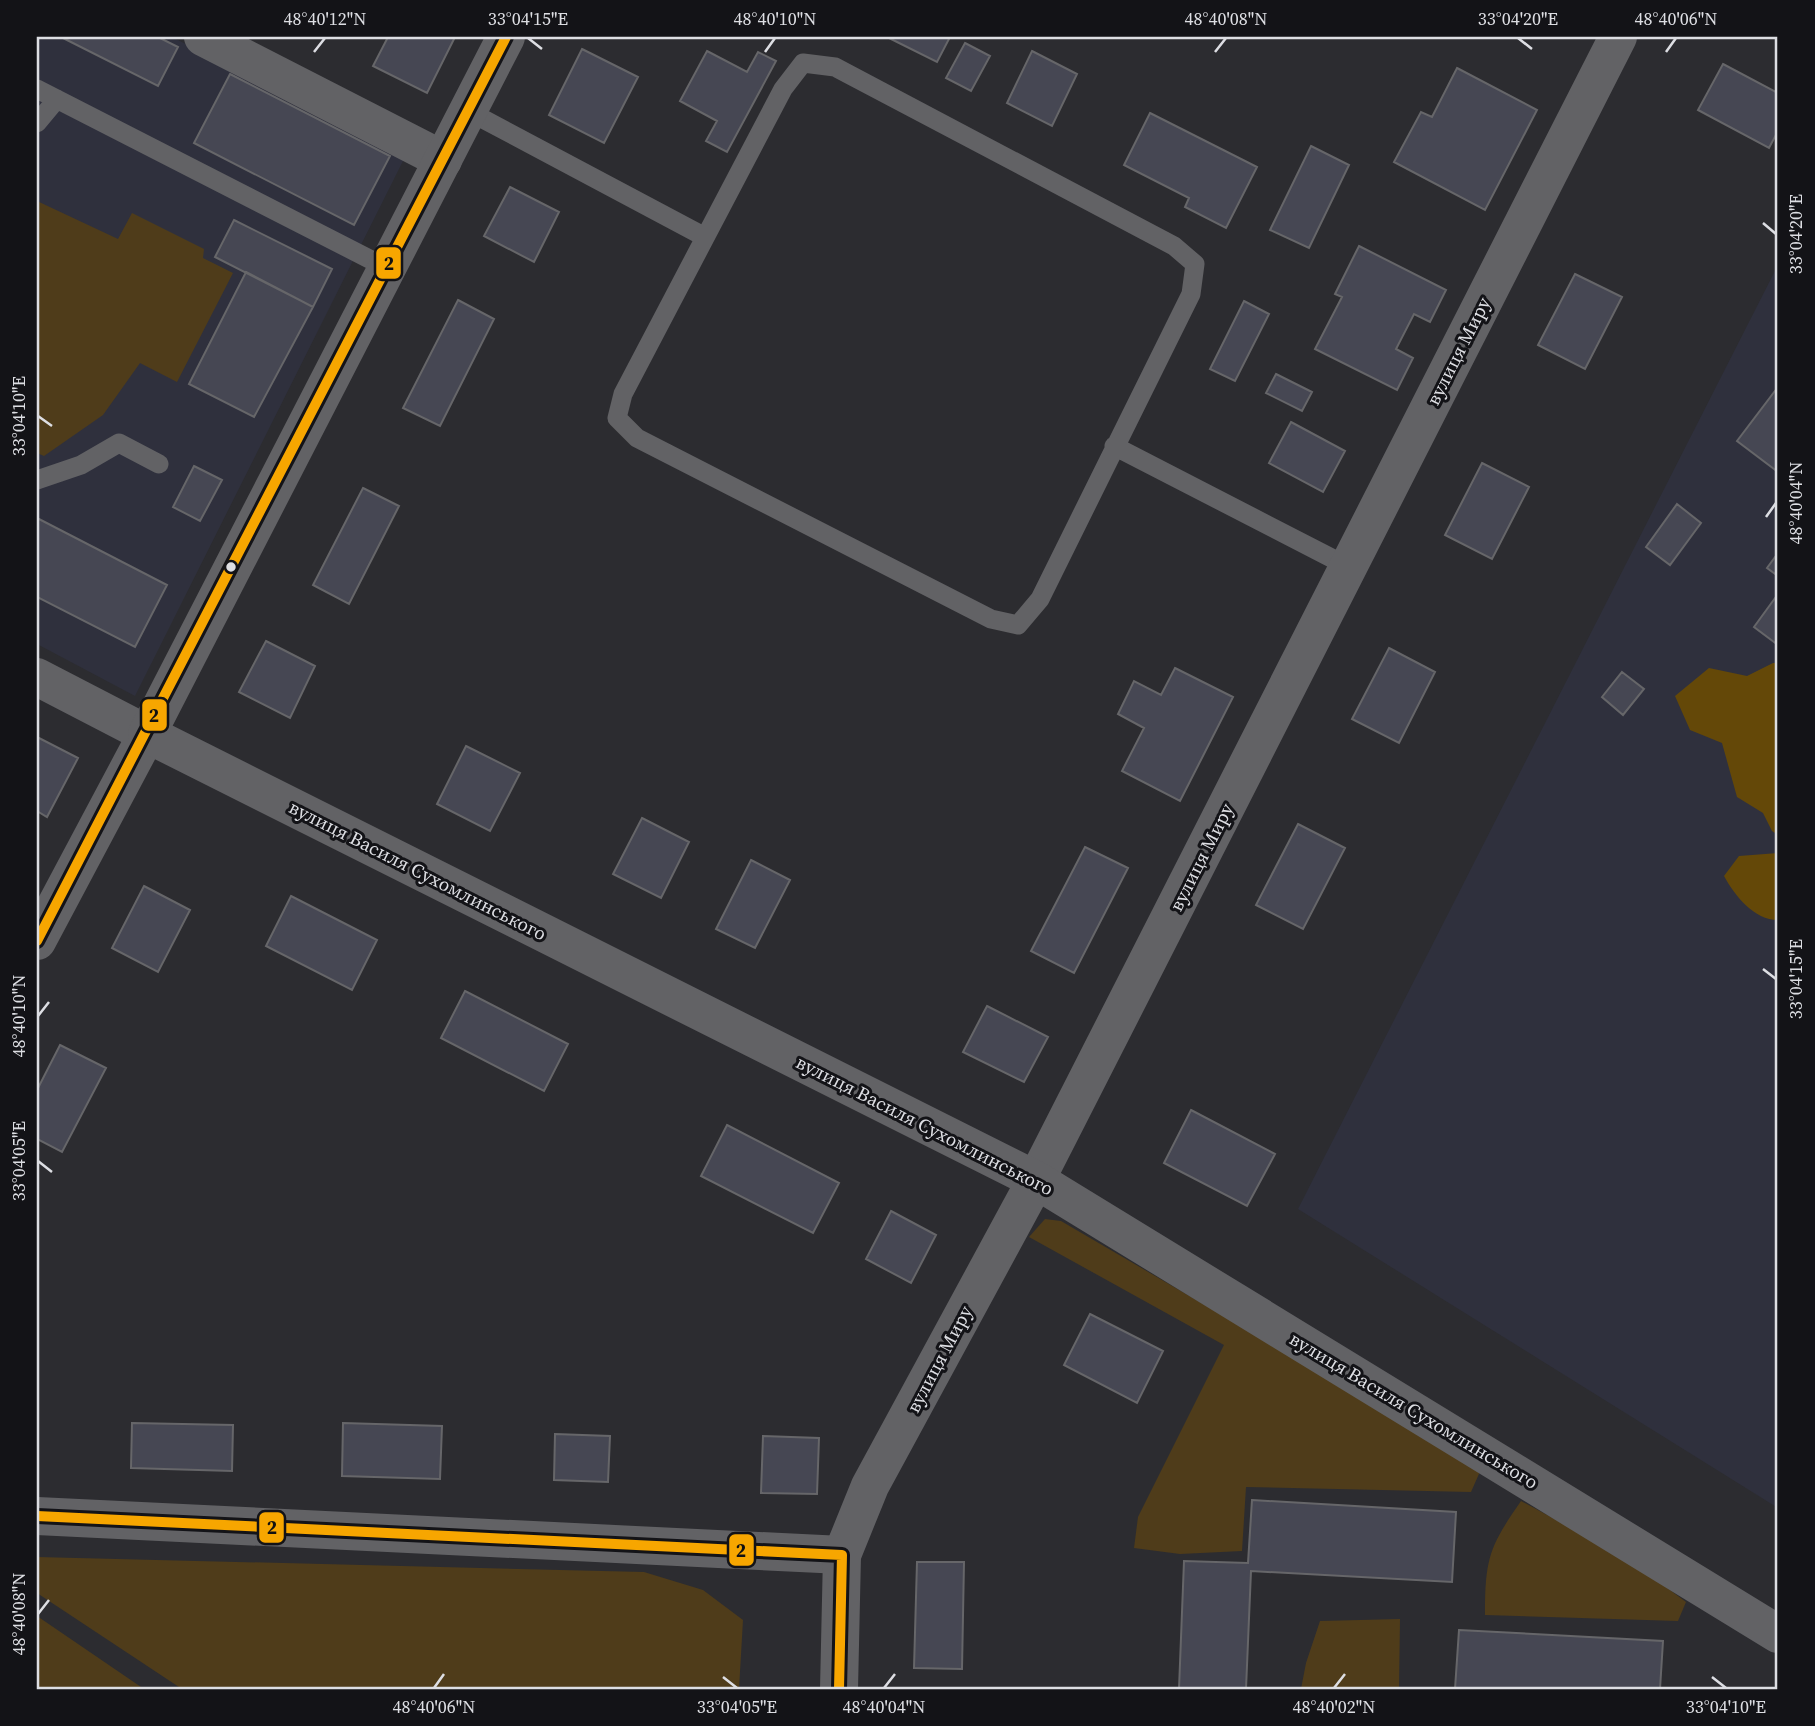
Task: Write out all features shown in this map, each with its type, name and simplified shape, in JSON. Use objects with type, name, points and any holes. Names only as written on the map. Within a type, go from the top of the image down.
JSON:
[{"type":"street","points":[[203,37],[443,160]]},
{"type":"street","points":[[37,941],[147,734],[506,37]]},
{"type":"street","name":"вулиця Миру","points":[[839,1689],[842,1555],[870,1486],[1036,1180],[1618,37]]},
{"type":"street","name":"вулиця Василя Сухомлинського","points":[[37,677],[1036,1180],[1778,1634]]},
{"type":"street","points":[[37,1516],[842,1555]]},
{"type":"lane","points":[[803,63],[835,67],[1174,246],[1195,264],[1191,294],[1114,446],[1041,600],[1018,625],[979,612],[638,438],[617,418],[623,394],[705,237],[783,89],[803,63]]},
{"type":"lane","points":[[37,89],[387,268]]},
{"type":"lane","points":[[37,123],[57,99]]},
{"type":"lane","points":[[468,111],[705,237]]},
{"type":"lane","points":[[37,480],[81,465],[119,443],[159,464]]},
{"type":"lane","points":[[1114,446],[1349,567]]},
{"type":"shaded area","points":[[37,37],[172,37],[405,157],[135,696],[37,644]]},
{"type":"shaded area","points":[[37,201],[118,239],[132,213],[204,249],[203,258],[233,273],[177,382],[140,363],[103,415],[44,456],[37,453]]},
{"type":"shaded area","points":[[1778,265],[1778,1508],[1298,1209]]},
{"type":"shaded area","points":[[1778,663],[1778,835],[1772,831],[1763,813],[1737,797],[1722,743],[1690,730],[1675,696],[1709,668],[1747,676]]},
{"type":"shaded area","points":[[1778,853],[1778,920],[1761,916],[1746,906],[1724,876],[1739,856]]},
{"type":"shaded area","points":[[1045,1219],[1061,1221],[1482,1467],[1471,1492],[1246,1487],[1242,1551],[1180,1554],[1134,1548],[1138,1517],[1224,1345],[1029,1237]]},
{"type":"shaded area","points":[[1521,1501],[1627,1558],[1686,1602],[1678,1621],[1485,1615],[1486,1580],[1491,1554],[1502,1530]]},
{"type":"shaded area","points":[[37,1557],[644,1572],[703,1590],[743,1620],[739,1689],[182,1689],[37,1593]]},
{"type":"shaded area","points":[[37,1616],[144,1689],[37,1689]]},
{"type":"shaded area","points":[[1400,1619],[1399,1689],[1301,1689],[1306,1663],[1320,1621]]},
{"type":"building","points":[[61,37],[158,37],[178,47],[158,86]]},
{"type":"building","points":[[388,37],[455,37],[427,93],[373,66]]},
{"type":"building","points":[[887,37],[950,37],[937,62]]},
{"type":"building","points":[[965,43],[990,56],[971,91],[946,78]]},
{"type":"building","points":[[582,49],[638,77],[604,143],[549,115]]},
{"type":"building","points":[[707,51],[747,72],[758,52],[776,61],[727,152],[706,141],[717,121],[680,101]]},
{"type":"building","points":[[1032,51],[1077,74],[1052,126],[1007,103]]},
{"type":"building","points":[[1723,64],[1778,93],[1778,131],[1769,148],[1698,110]]},
{"type":"building","points":[[1457,68],[1537,110],[1485,210],[1394,162],[1421,112],[1432,117]]},
{"type":"building","points":[[230,74],[390,156],[354,225],[194,143]]},
{"type":"building","points":[[1150,113],[1257,167],[1226,228],[1185,207],[1189,198],[1124,165]]},
{"type":"building","points":[[1311,146],[1349,165],[1309,248],[1270,230]]},
{"type":"building","points":[[510,187],[559,212],[534,262],[484,236]]},
{"type":"building","points":[[234,220],[332,269],[313,307],[215,257]]},
{"type":"building","points":[[1359,246],[1446,290],[1430,322],[1414,314],[1396,349],[1413,358],[1397,390],[1315,349],[1342,297],[1335,294]]},
{"type":"building","points":[[246,272],[313,307],[254,417],[189,384]]},
{"type":"building","points":[[1575,274],[1622,297],[1585,369],[1538,345]]},
{"type":"building","points":[[458,300],[494,319],[440,426],[403,408]]},
{"type":"building","points":[[1244,301],[1269,314],[1235,381],[1210,369]]},
{"type":"building","points":[[1276,374],[1312,392],[1302,411],[1266,393]]},
{"type":"building","points":[[1778,387],[1778,472],[1737,441]]},
{"type":"building","points":[[1291,422],[1345,451],[1323,492],[1269,463]]},
{"type":"building","points":[[1482,463],[1529,487],[1492,559],[1445,535]]},
{"type":"building","points":[[194,466],[222,480],[200,521],[173,507]]},
{"type":"building","points":[[363,488],[399,506],[349,604],[313,585]]},
{"type":"building","points":[[1677,504],[1701,523],[1670,565],[1646,547]]},
{"type":"building","points":[[37,518],[167,585],[135,647],[37,597]]},
{"type":"building","points":[[1778,553],[1778,576],[1767,568]]},
{"type":"building","points":[[1778,594],[1778,645],[1754,627]]},
{"type":"building","points":[[266,641],[315,666],[290,718],[239,692]]},
{"type":"building","points":[[1389,648],[1435,672],[1399,743],[1352,719]]},
{"type":"building","points":[[1175,668],[1233,697],[1180,801],[1122,771],[1144,728],[1118,714],[1134,681],[1161,695]]},
{"type":"building","points":[[1622,672],[1644,689],[1623,715],[1602,697]]},
{"type":"building","points":[[37,737],[78,758],[47,817],[37,811]]},
{"type":"building","points":[[466,746],[520,773],[490,831],[437,804]]},
{"type":"building","points":[[642,818],[689,842],[661,898],[613,874]]},
{"type":"building","points":[[1298,824],[1345,848],[1303,929],[1256,905]]},
{"type":"building","points":[[1085,847],[1128,868],[1074,973],[1031,951]]},
{"type":"building","points":[[751,860],[790,880],[755,948],[716,929]]},
{"type":"building","points":[[144,886],[190,910],[158,972],[112,948]]},
{"type":"building","points":[[291,896],[377,940],[352,990],[266,946]]},
{"type":"building","points":[[465,991],[568,1044],[544,1091],[441,1038]]},
{"type":"building","points":[[987,1006],[1048,1037],[1024,1082],[963,1052]]},
{"type":"building","points":[[60,1045],[106,1068],[62,1152],[37,1139],[37,1090]]},
{"type":"building","points":[[1191,1110],[1275,1154],[1247,1206],[1164,1163]]},
{"type":"building","points":[[727,1125],[839,1183],[813,1233],[701,1176]]},
{"type":"building","points":[[891,1211],[936,1235],[911,1283],[866,1259]]},
{"type":"building","points":[[1090,1314],[1163,1351],[1137,1403],[1064,1365]]},
{"type":"building","points":[[132,1423],[233,1425],[232,1471],[131,1468]]},
{"type":"building","points":[[343,1423],[442,1426],[440,1479],[342,1476]]},
{"type":"building","points":[[555,1434],[610,1436],[608,1482],[554,1480]]},
{"type":"building","points":[[763,1436],[819,1438],[817,1494],[761,1493]]},
{"type":"building","points":[[1252,1500],[1456,1512],[1452,1582],[1251,1571],[1246,1689],[1179,1689],[1184,1561],[1248,1563]]},
{"type":"building","points":[[917,1562],[964,1562],[962,1669],[914,1668]]},
{"type":"building","points":[[1459,1630],[1663,1641],[1660,1689],[1455,1689]]},
{"type":"transit line","name":"2","points":[[37,941],[506,37]]},
{"type":"transit line","name":"2","points":[[37,1516],[842,1555],[839,1689]]}]
